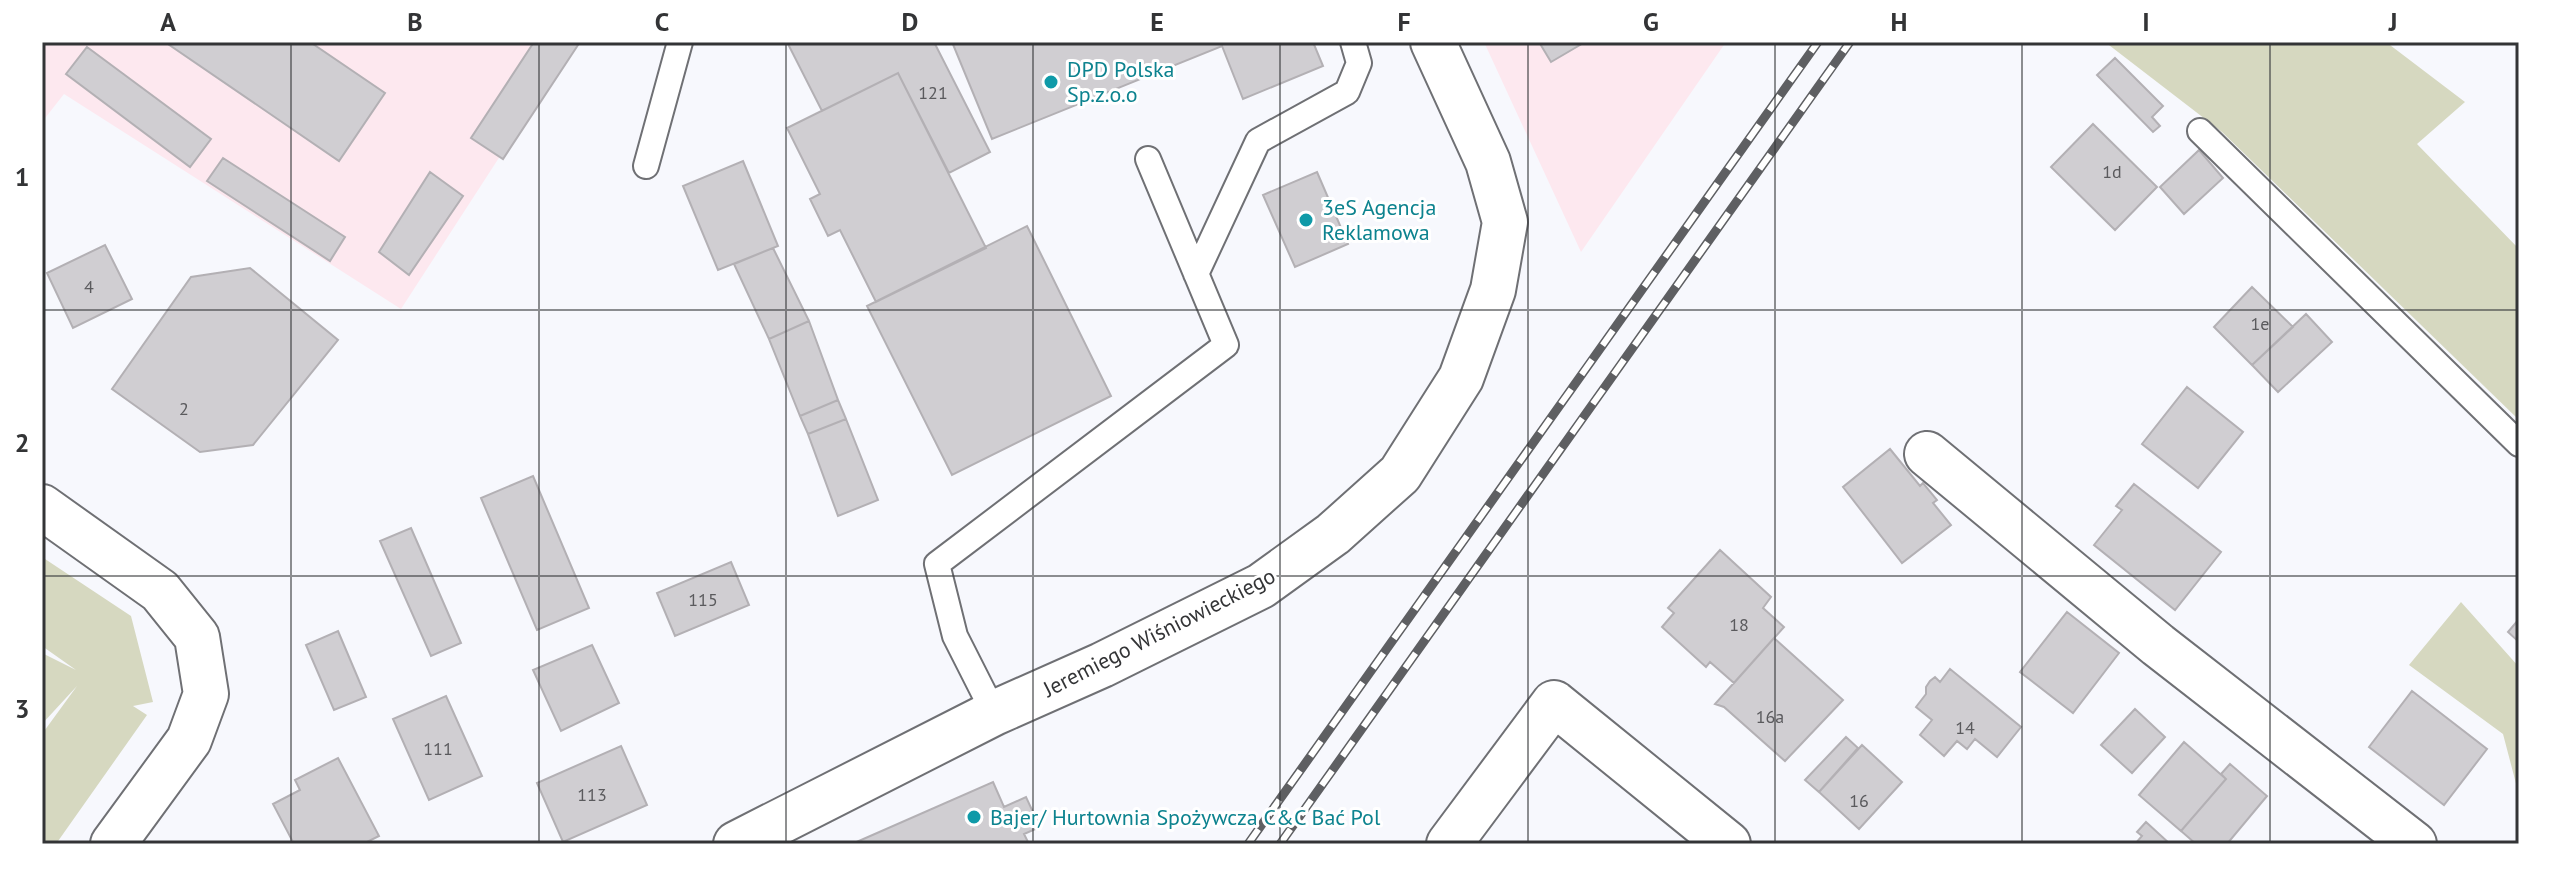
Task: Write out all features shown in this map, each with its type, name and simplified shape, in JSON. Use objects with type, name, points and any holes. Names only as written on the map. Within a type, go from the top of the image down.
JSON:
[{"type":"street","name":"Jeremiego Wiśniowieckiego","points":[[736,844],[994,713],[1102,665],[1261,586],[1333,534],[1400,474],[1461,378],[1493,290],[1505,222],[1488,162],[1433,42]]},
{"type":"street","points":[[1927,454],[2158,645],[2414,844]]},
{"type":"street","points":[[42,507],[160,591],[197,637],[206,694],[189,740],[113,844]]},
{"type":"street","points":[[1449,844],[1554,703],[1728,844]]},
{"type":"lane","points":[[646,166],[680,42]]},
{"type":"lane","points":[[1196,274],[1258,141],[1347,92],[1359,63],[1353,42]]},
{"type":"lane","points":[[2200,131],[2519,444]]},
{"type":"lane","points":[[994,713],[955,636],[937,564],[1226,345],[1148,159]]},
{"type":"shaded area","points":[[42,42],[574,42],[401,309],[64,94],[42,122]]},
{"type":"shaded area","points":[[1484,42],[1726,42],[1581,252]]},
{"type":"green space","points":[[2105,42],[2386,42],[2465,102],[2417,144],[2519,249],[2519,420],[2222,132]]},
{"type":"green space","points":[[42,557],[131,616],[153,702],[133,706],[147,715],[56,844],[42,844],[42,734],[77,686],[42,724],[42,653],[76,670],[42,646]]},
{"type":"green space","points":[[2461,602],[2519,667],[2519,795],[2503,734],[2409,665]]},
{"type":"building","points":[[165,42],[310,42],[385,93],[339,161]]},
{"type":"building","points":[[534,42],[574,42],[578,45],[503,159],[471,138]]},
{"type":"building","points":[[787,42],[934,42],[990,152],[949,173],[898,73],[822,111]]},
{"type":"building","name":"DPD Polska Sp.z.o.o","points":[[952,42],[1313,42],[1323,66],[1243,99],[1222,46],[992,139]]},
{"type":"building","points":[[1539,42],[1585,42],[1551,62]]},
{"type":"building","points":[[87,47],[211,139],[190,167],[66,74]]},
{"type":"building","points":[[2115,58],[2163,106],[2152,117],[2160,126],[2153,132],[2097,75]]},
{"type":"building","points":[[898,73],[986,248],[876,302],[840,230],[828,236],[810,199],[820,194],[787,128]]},
{"type":"building","points":[[2093,124],[2157,187],[2115,230],[2051,167]]},
{"type":"building","points":[[2199,150],[2223,178],[2184,214],[2160,187]]},
{"type":"building","points":[[223,158],[345,237],[330,261],[207,181]]},
{"type":"building","points":[[743,161],[778,246],[718,270],[683,186]]},
{"type":"building","points":[[430,172],[463,196],[409,275],[379,252]]},
{"type":"building","name":"3eS Agencja Reklamowa","points":[[1317,172],[1348,244],[1295,267],[1263,195]]},
{"type":"building","points":[[1027,226],[1111,396],[952,475],[867,306]]},
{"type":"building","points":[[105,245],[132,299],[73,328],[47,273]]},
{"type":"building","points":[[773,248],[809,321],[769,339],[734,264]]},
{"type":"building","points":[[250,268],[338,340],[253,445],[200,452],[112,389],[191,277]]},
{"type":"building","points":[[2252,287],[2293,327],[2252,365],[2214,327]]},
{"type":"building","points":[[2306,314],[2332,342],[2278,392],[2252,365]]},
{"type":"building","points":[[809,321],[838,400],[800,416],[769,339]]},
{"type":"building","points":[[2187,387],[2243,432],[2198,488],[2142,444]]},
{"type":"building","points":[[838,400],[846,419],[808,434],[800,416]]},
{"type":"building","points":[[846,419],[878,500],[838,516],[808,434]]},
{"type":"building","points":[[1890,449],[1920,486],[1923,483],[1937,500],[1933,503],[1951,525],[1902,563],[1843,487]]},
{"type":"building","points":[[533,476],[589,608],[537,630],[481,498]]},
{"type":"building","points":[[2134,484],[2221,552],[2175,610],[2094,545],[2122,510],[2116,506]]},
{"type":"building","points":[[411,528],[461,643],[431,656],[380,541]]},
{"type":"building","points":[[1720,550],[1771,597],[1763,608],[1784,627],[1734,683],[1710,662],[1706,667],[1662,627],[1674,613],[1668,608]]},
{"type":"building","points":[[731,562],[749,605],[675,636],[657,593]]},
{"type":"building","points":[[2067,612],[2119,653],[2073,713],[2020,672]]},
{"type":"building","points":[[2519,619],[2519,642],[2508,632]]},
{"type":"building","points":[[338,631],[366,697],[334,710],[306,645]]},
{"type":"building","points":[[1774,638],[1843,700],[1785,761],[1724,707],[1715,704]]},
{"type":"building","points":[[592,645],[619,703],[561,731],[533,670]]},
{"type":"building","points":[[1950,669],[2021,727],[1997,757],[1975,739],[1967,749],[1957,741],[1944,756],[1920,735],[1932,720],[1916,707],[1926,694],[1930,681],[1935,677],[1940,682]]},
{"type":"building","points":[[2412,691],[2487,749],[2444,805],[2369,747]]},
{"type":"building","points":[[446,696],[482,776],[429,800],[393,719]]},
{"type":"building","points":[[2135,709],[2165,737],[2132,773],[2101,745]]},
{"type":"building","points":[[1846,737],[1858,748],[1819,792],[1805,780]]},
{"type":"building","points":[[2184,742],[2226,779],[2181,831],[2139,795]]},
{"type":"building","points":[[1862,745],[1902,782],[1859,829],[1819,792]]},
{"type":"building","points":[[621,746],[647,805],[563,842],[537,783]]},
{"type":"building","points":[[338,758],[379,836],[363,844],[294,844],[273,804],[300,790],[295,780]]},
{"type":"building","points":[[2230,764],[2267,796],[2227,844],[2196,844],[2181,831],[2226,779],[2221,774]]},
{"type":"building","name":"Bajer/ Hurtownia Spożywcza C&C Bać Pol","points":[[993,782],[1004,807],[1026,797],[1040,827],[1024,834],[1029,844],[852,844]]},
{"type":"building","points":[[2146,822],[2170,844],[2135,844],[2142,836],[2137,832]]},
{"type":"railway","points":[[1248,844],[1818,42]]},
{"type":"railway","points":[[1280,844],[1850,42]]},
{"type":"place","name":"DPD Polska Sp.z.o.o","points":[[1051,82]]},
{"type":"place","name":"3eS Agencja Reklamowa","points":[[1306,220]]},
{"type":"place","name":"Bajer/ Hurtownia Spożywcza C&C Bać Pol","points":[[974,817]]}]
